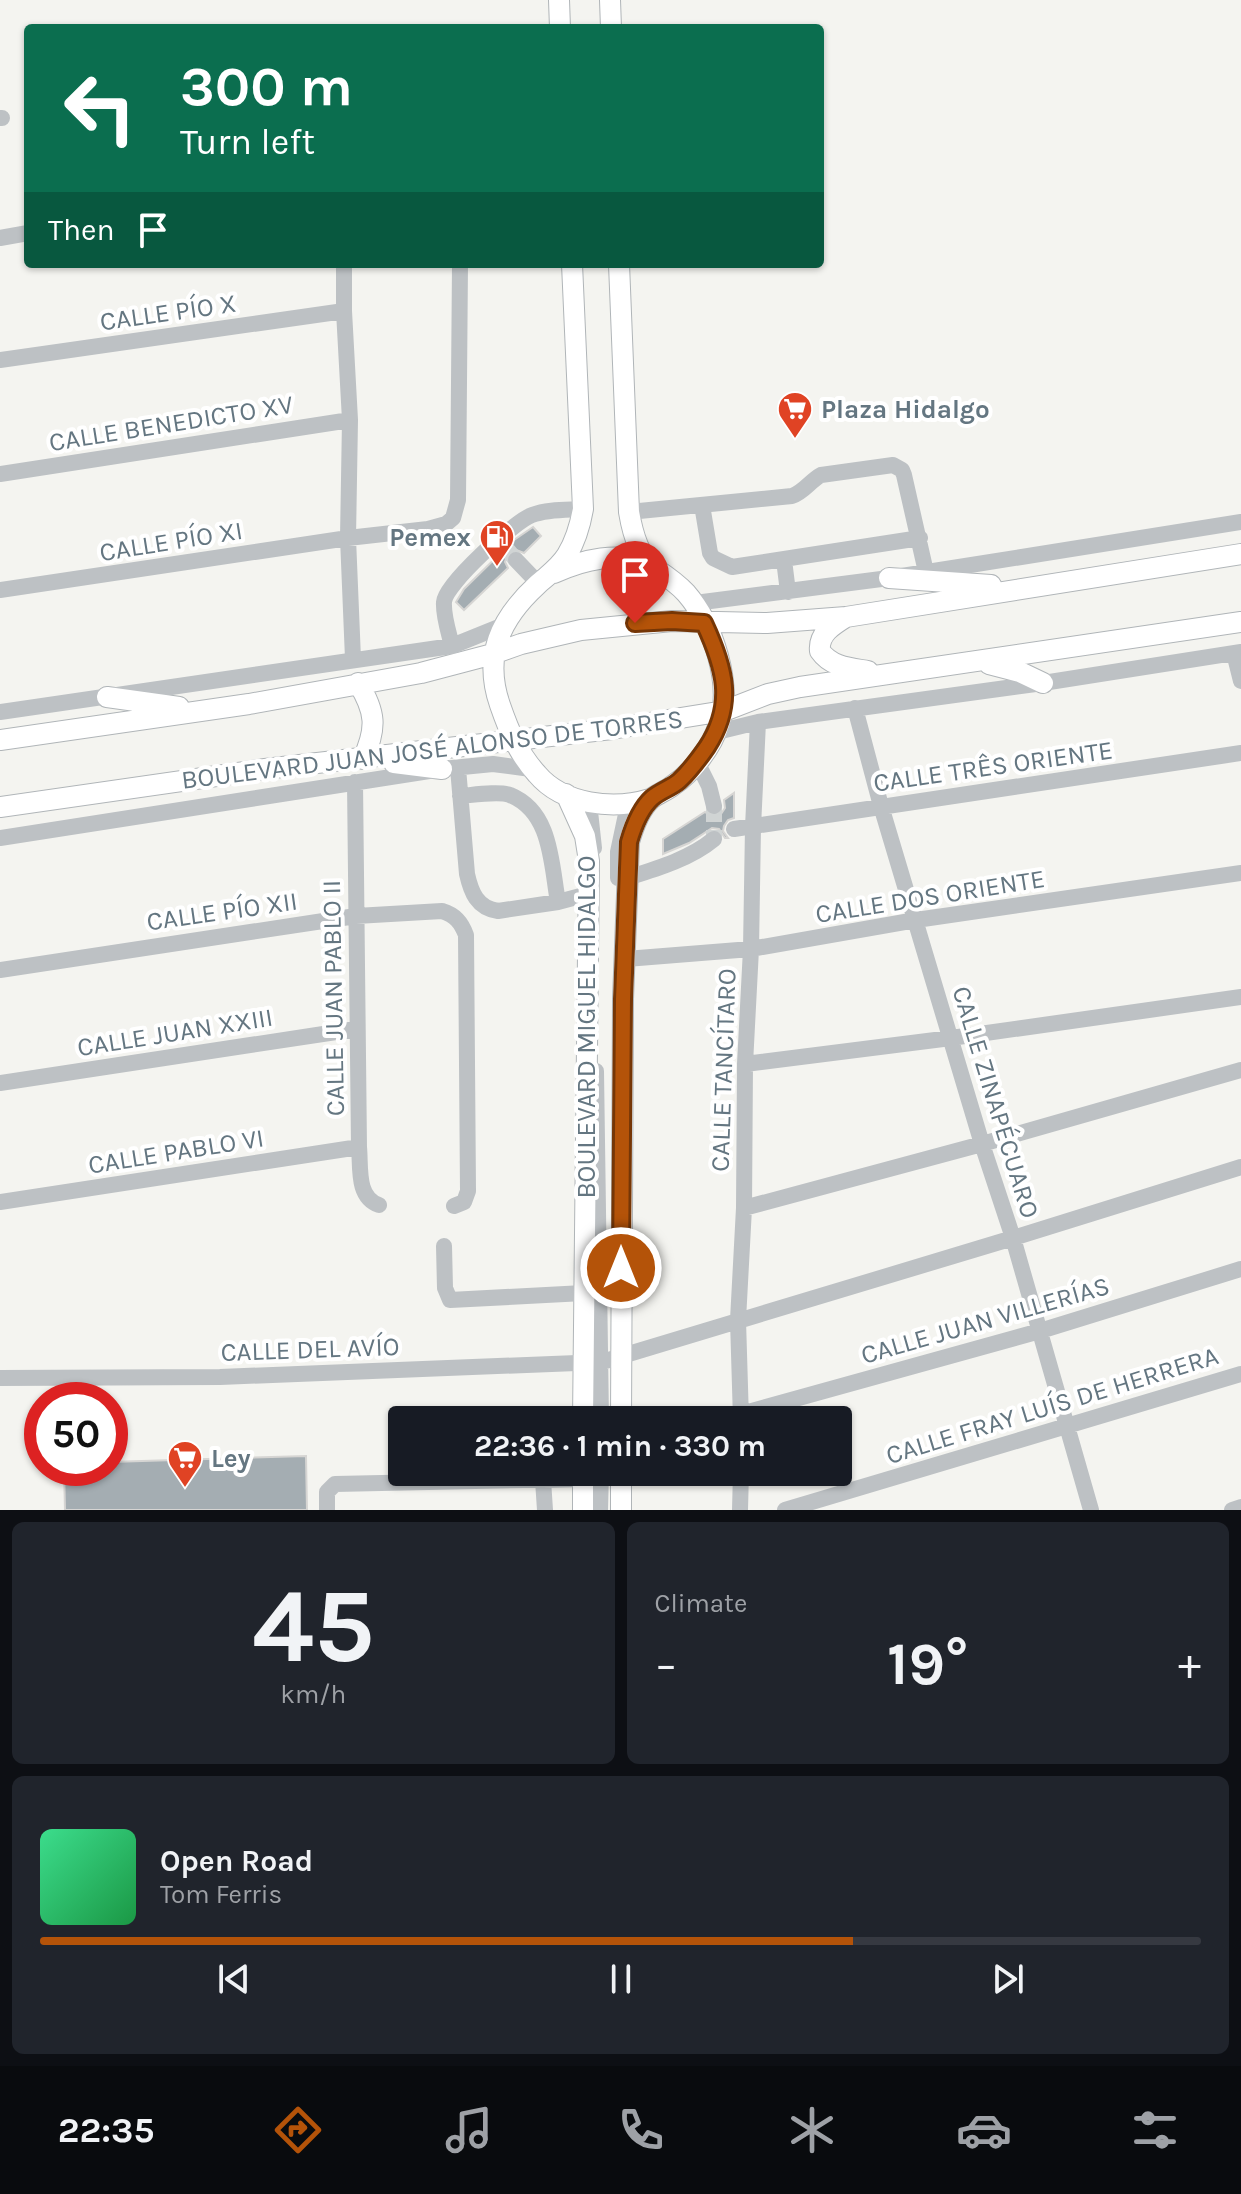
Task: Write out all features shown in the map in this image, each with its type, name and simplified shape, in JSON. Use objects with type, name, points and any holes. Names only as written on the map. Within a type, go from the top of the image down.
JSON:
[{"type":"main road","points":[[559,0],[560,24]]},
{"type":"main road","points":[[610,0],[611,24]]},
{"type":"main road","points":[[572,268],[583,509],[576,538],[567,555],[504,625],[493,654],[492,677],[520,755],[552,788],[589,802],[628,805],[650,799]]},
{"type":"main road","name":"BOULEVARD MIGUEL HIDALGO","points":[[588,1406],[605,1360],[626,959],[627,856],[633,828],[650,799],[674,785],[697,762],[717,732],[724,711],[721,666],[695,603],[669,577],[642,562],[629,512],[619,268]]},
{"type":"main road","points":[[0,740],[249,704],[421,673],[581,630],[672,621],[767,623],[846,617],[1241,554]]},
{"type":"main road","points":[[546,578],[575,563],[605,558],[642,562]]},
{"type":"main road","points":[[889,578],[1031,586]]},
{"type":"main road","points":[[846,617],[825,633],[820,645],[822,655],[833,663],[888,674]]},
{"type":"main road","name":"BOULEVARD JUAN JOSÉ ALONSO DE TORRES","points":[[0,807],[265,769],[612,729],[724,711],[782,691],[1241,622]]},
{"type":"main road","points":[[977,662],[1006,667],[1043,683]]},
{"type":"main road","points":[[358,683],[370,705],[373,719],[371,740],[363,759],[450,768]]},
{"type":"main road","points":[[107,697],[203,710]]},
{"type":"main road","name":"BOULEVARD MIGUEL HIDALGO","points":[[566,794],[588,848],[584,1293],[617,1406]]},
{"type":"main road","points":[[583,1510],[587,1486]]},
{"type":"main road","points":[[621,1486],[621,1510]]},
{"type":"street","points":[[567,0],[568,24]]},
{"type":"street","points":[[600,0],[601,24]]},
{"type":"street","points":[[0,238],[24,234]]},
{"type":"street","points":[[344,268],[350,420],[348,538],[353,659]]},
{"type":"street","name":"CALLE PÍO XI","points":[[0,590],[446,524],[456,512],[458,500],[460,268]]},
{"type":"street","points":[[575,563],[582,550],[589,517],[578,268]]},
{"type":"street","points":[[610,268],[619,492],[624,528],[642,562]]},
{"type":"street","name":"CALLE PÍO X","points":[[0,360],[344,311]]},
{"type":"street","name":"CALLE BENEDICTO XV","points":[[0,474],[350,420]]},
{"type":"street","points":[[629,512],[792,496],[821,475],[893,465],[904,475],[926,572]]},
{"type":"street","points":[[702,505],[710,553],[713,558],[732,567],[920,538]]},
{"type":"street","points":[[452,646],[443,604],[449,588],[507,549],[529,516],[583,509]]},
{"type":"street","points":[[695,603],[889,578],[1241,522]]},
{"type":"street","points":[[507,549],[546,578]]},
{"type":"street","points":[[784,560],[788,592]]},
{"type":"street","points":[[0,712],[452,646],[504,625]]},
{"type":"street","points":[[1237,653],[1241,681]]},
{"type":"street","name":"BOULEVARD JUAN JOSÉ ALONSO DE TORRES","points":[[717,732],[758,722],[1237,653]]},
{"type":"street","name":"CALLE ZINAPÉCUARO","points":[[855,708],[881,806],[1013,1238],[1091,1510]]},
{"type":"street","name":"CALLE TANCÍTARO","points":[[741,1406],[738,1320],[758,722]]},
{"type":"street","name":"CALLE TRÊS ORIENTE","points":[[734,829],[1241,753]]},
{"type":"street","points":[[697,762],[709,786],[714,806]]},
{"type":"street","name":"BOULEVARD JUAN JOSÉ ALONSO DE TORRES","points":[[0,838],[450,768],[500,764],[531,769]]},
{"type":"street","points":[[450,768],[460,796],[467,874],[471,889],[482,906],[498,911],[588,894]]},
{"type":"street","name":"CALLE JUAN PABLO II","points":[[355,782],[359,1147],[363,1193],[379,1205]]},
{"type":"street","points":[[460,796],[507,794],[534,811],[547,838],[558,902]]},
{"type":"street","points":[[589,802],[595,854],[598,1272],[612,1406]]},
{"type":"street","points":[[602,1406],[618,852],[628,805]]},
{"type":"street","points":[[627,878],[664,866],[714,839]]},
{"type":"street","name":"CALLE DOS ORIENTE","points":[[626,959],[751,949],[916,920],[1241,873]]},
{"type":"street","name":"CALLE PÍO XII","points":[[0,970],[356,916],[451,913],[466,935],[468,1191],[464,1202],[454,1206]]},
{"type":"street","points":[[745,1064],[1241,997]]},
{"type":"street","name":"CALLE JUAN XXIII","points":[[0,1083],[356,1029]]},
{"type":"street","points":[[744,1208],[1241,1070]]},
{"type":"street","name":"CALLE PABLO VI","points":[[0,1202],[359,1147]]},
{"type":"street","name":"CALLE DEL AVÍO","points":[[0,1378],[220,1377],[605,1360],[1241,1167]]},
{"type":"street","points":[[444,1246],[445,1288],[450,1300],[584,1293]]},
{"type":"street","name":"CALLE JUAN VILLERÍAS","points":[[779,1406],[1241,1269]]},
{"type":"street","name":"CALLE FRAY LUÍS DE HERRERA","points":[[785,1510],[1241,1374]]},
{"type":"street","points":[[327,1510],[327,1492],[335,1484],[388,1483]]},
{"type":"street","points":[[543,1486],[545,1510]]},
{"type":"street","points":[[593,1486],[600,1510]]},
{"type":"street","points":[[614,1486],[614,1510]]},
{"type":"street","points":[[740,1510],[741,1486]]},
{"type":"street","points":[[1232,1510],[1241,1507]]},
{"type":"building","name":"Pemex","points":[[533,527],[541,536],[524,553],[514,549],[508,553],[505,562],[508,568],[464,610],[456,602],[464,589],[514,540]]},
{"type":"building","points":[[734,793],[734,818],[728,820],[723,831],[728,838],[719,829],[712,828],[689,843],[663,854],[663,839],[705,812],[712,817],[721,814],[725,808],[724,800]]},
{"type":"building","name":"Ley","points":[[306,1456],[307,1510],[65,1510],[64,1486],[128,1486],[128,1461]]},
{"type":"tunnel","points":[[506,548],[516,560]]},
{"type":"tunnel","points":[[714,806],[714,839]]},
{"type":"place","name":"Plaza Hidalgo","points":[[795,440]]},
{"type":"place","name":"Pemex","points":[[497,568]]},
{"type":"place","name":"Ley","points":[[185,1489]]},
{"type":"route","points":[[621,1268],[623,999],[629,842],[633,828],[650,799],[674,785],[697,762],[717,732],[724,711],[721,666],[704,623],[635,623]]}]
